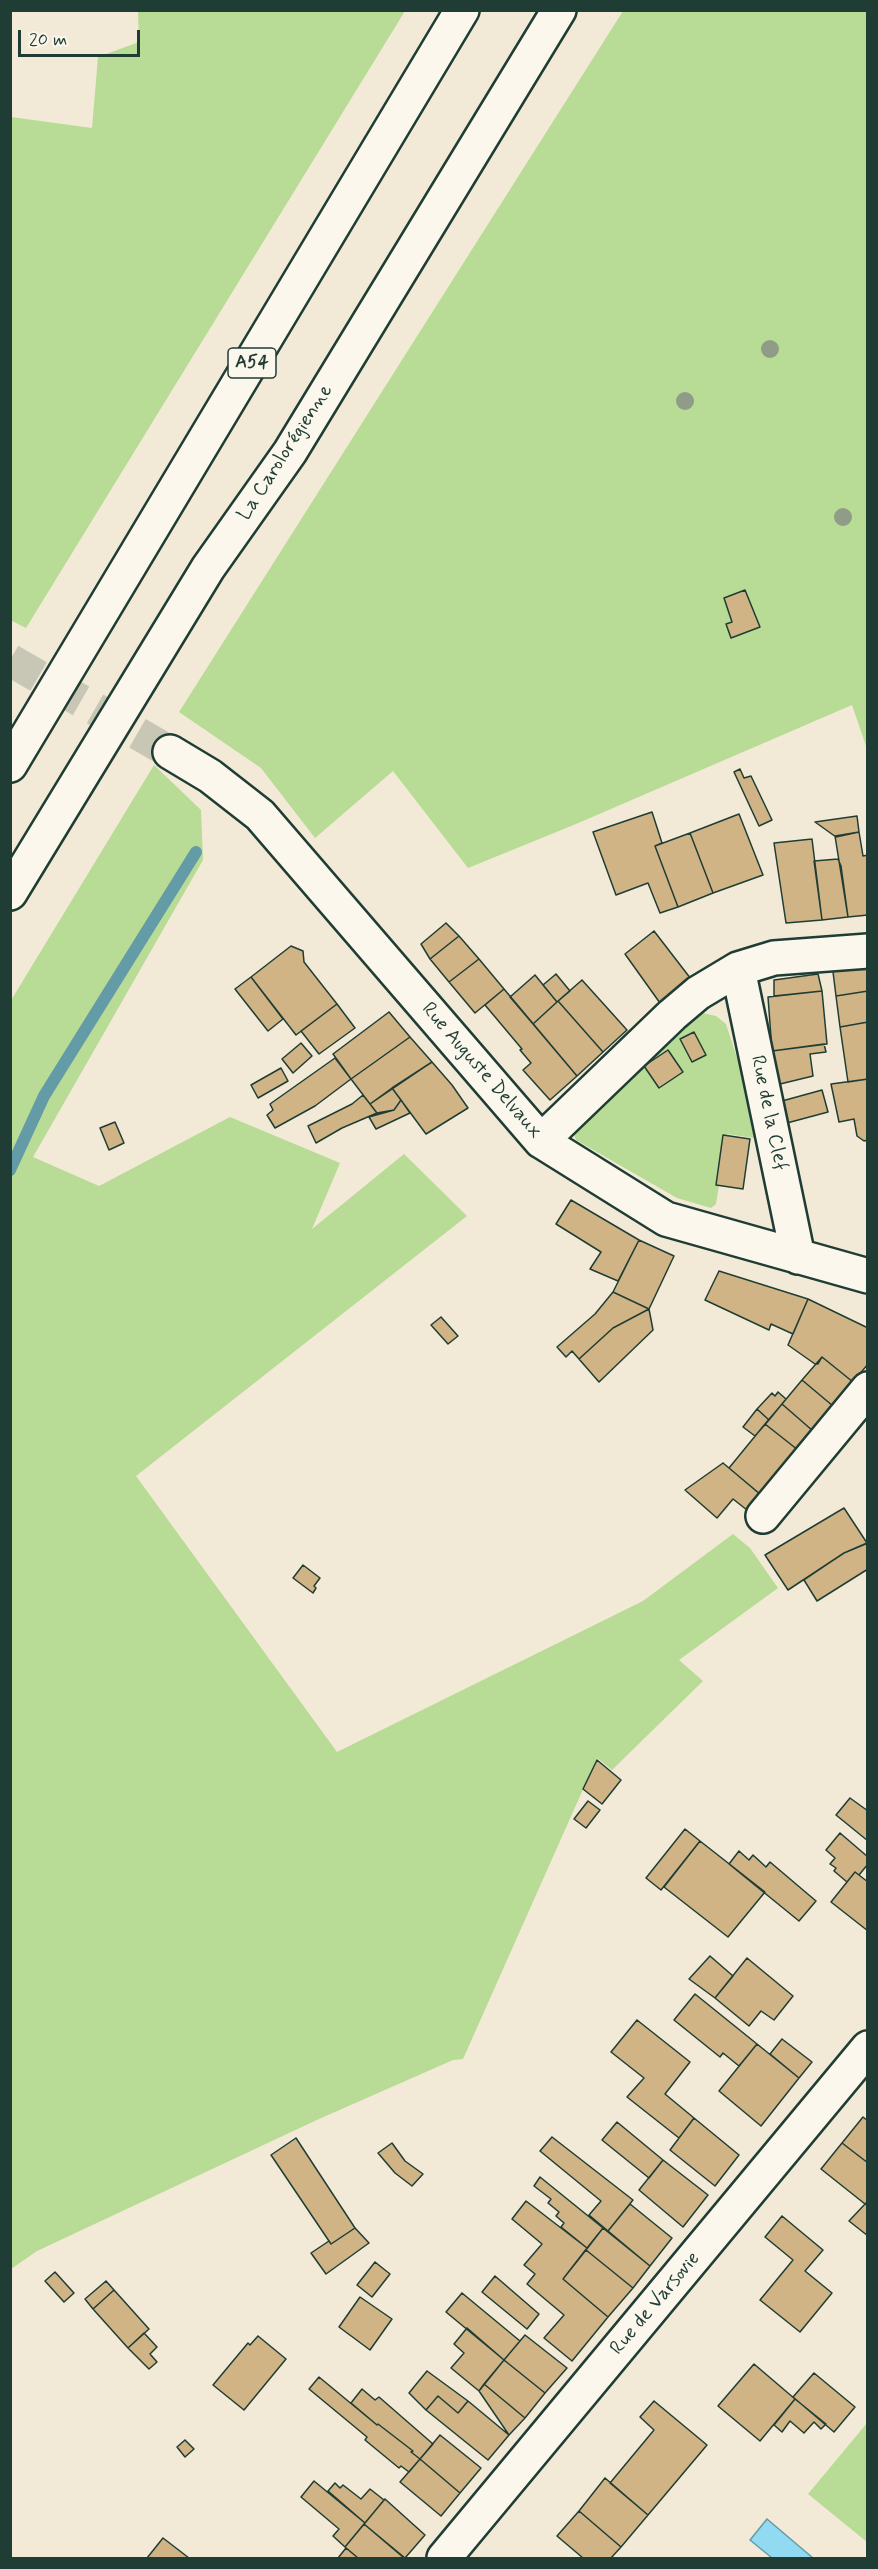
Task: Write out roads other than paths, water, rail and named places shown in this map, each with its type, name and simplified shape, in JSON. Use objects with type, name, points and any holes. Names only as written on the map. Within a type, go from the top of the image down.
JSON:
[{"type":"main road","name":"A54","points":[[10,765],[462,10]]},
{"type":"main road","name":"La Carolorégienne","points":[[10,893],[208,568],[290,452],[559,10]]},
{"type":"main road","name":"Rue Auguste Delvaux","points":[[170,752],[210,776],[260,815],[541,1141],[666,1219],[867,1276]]},
{"type":"main road","points":[[541,1141],[672,1015],[698,993],[738,969],[774,958],[867,951]]},
{"type":"main road","name":"Rue de la Clef","points":[[738,969],[798,1257]]},
{"type":"main road","points":[[763,1516],[867,1389]]},
{"type":"main road","name":"Rue de Varsovie","points":[[444,2559],[867,2048]]},
{"type":"water","points":[[767,2519],[813,2558],[772,2558],[750,2540]]},
{"type":"waterway","points":[[10,1170],[44,1096],[196,852]]},
{"type":"tunnel","points":[[10,660],[170,752]]}]
